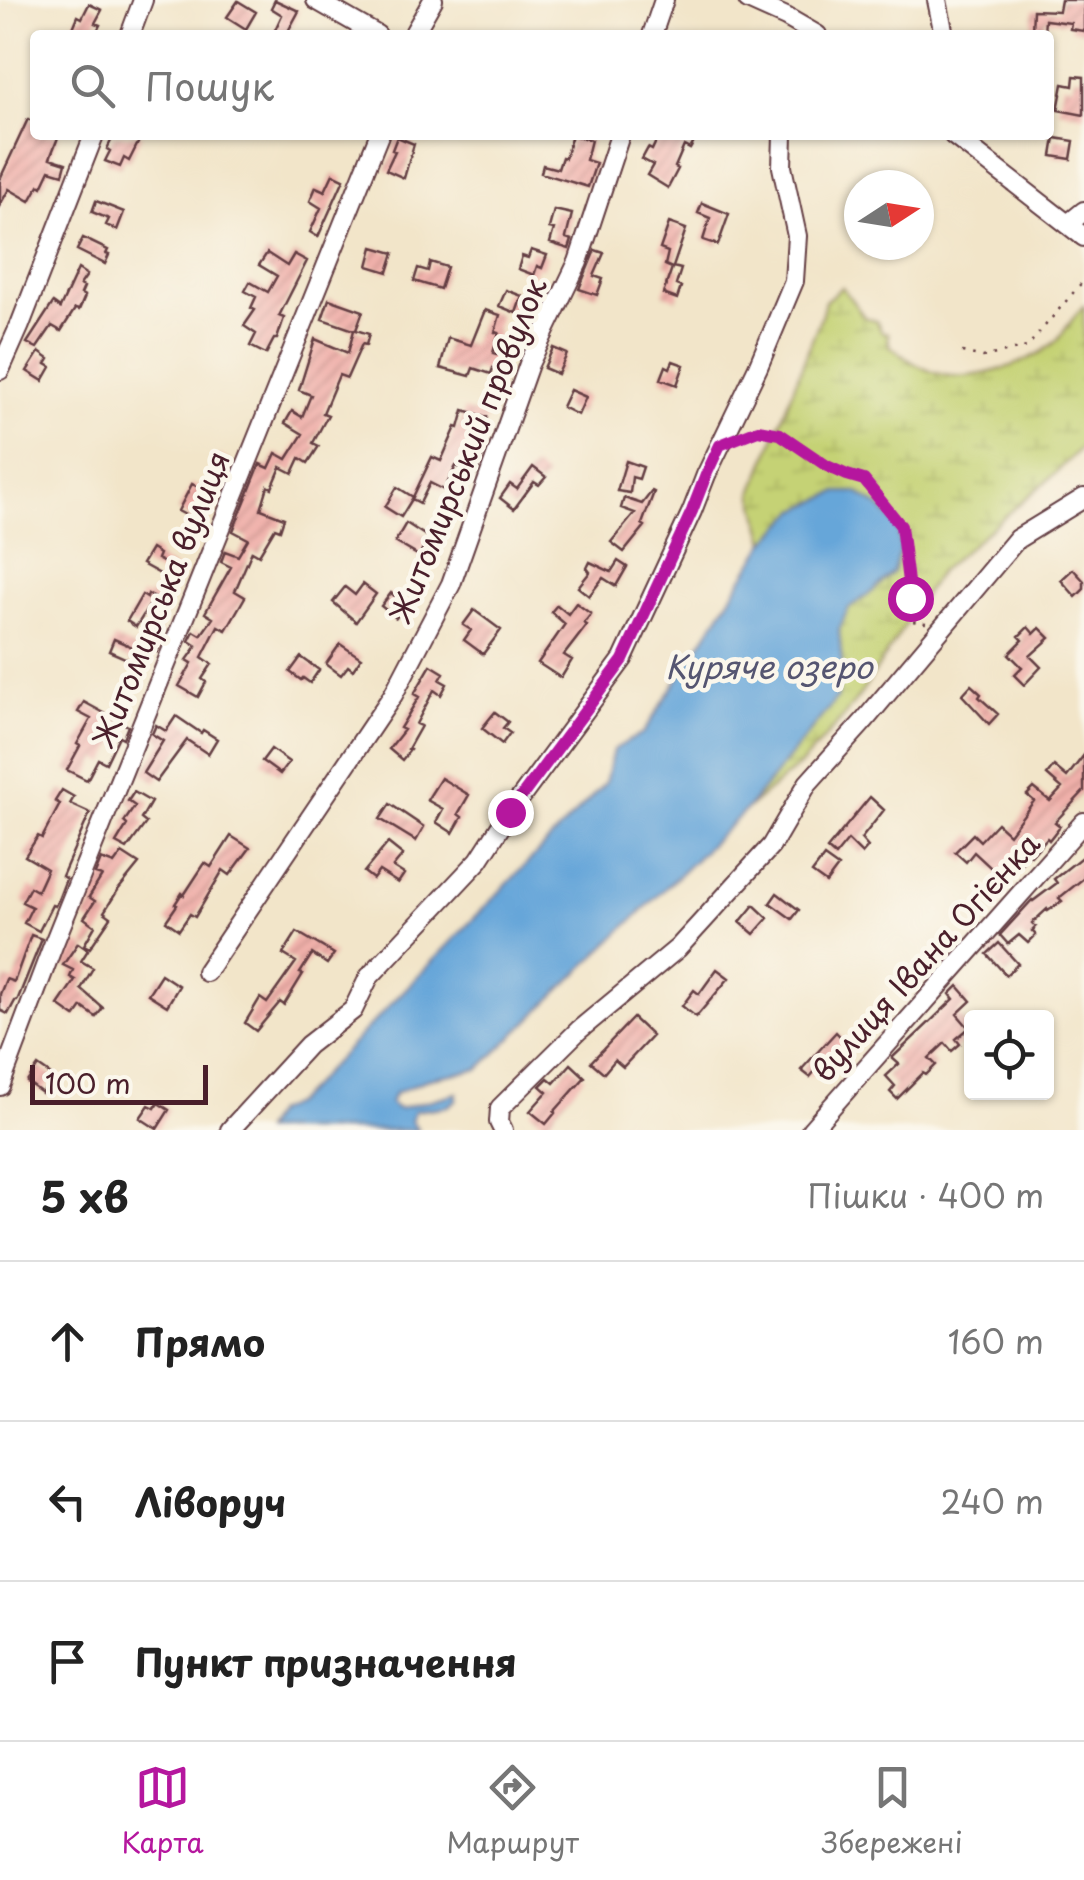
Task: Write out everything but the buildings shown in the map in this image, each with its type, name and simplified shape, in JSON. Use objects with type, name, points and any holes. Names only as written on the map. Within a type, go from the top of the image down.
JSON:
[{"type":"street","points":[[132,30],[144,0]]},
{"type":"street","points":[[316,0],[369,30]]},
{"type":"street","points":[[416,30],[432,0]]},
{"type":"street","points":[[654,30],[664,0]]},
{"type":"street","points":[[748,0],[786,26]]},
{"type":"street","points":[[937,0],[943,30]]},
{"type":"street","points":[[0,370],[92,140]]},
{"type":"street","name":"Житомирська вулиця","points":[[0,1086],[54,942],[377,140]]},
{"type":"street","name":"Житомирський провулок","points":[[206,972],[393,695],[450,584],[529,364],[578,262],[618,140]]},
{"type":"street","points":[[230,1130],[308,1045],[352,1010],[369,977],[479,860],[623,660],[794,281],[797,236],[782,168],[782,140]]},
{"type":"street","points":[[961,140],[1084,237]]},
{"type":"street","points":[[1068,224],[1084,211]]},
{"type":"street","points":[[504,1130],[499,1122],[500,1108],[579,1030],[678,948],[731,890],[770,846],[808,783],[1017,539],[1084,498]]},
{"type":"street","name":"вулиця Івана Огієнка","points":[[811,1130],[1084,822]]},
{"type":"path","points":[[962,352],[984,357],[1026,347],[1084,280]]},
{"type":"path","points":[[720,445],[758,430],[780,434],[827,466],[864,480],[901,526],[912,620],[945,625]]},
{"type":"green space","points":[[842,287],[864,317],[876,321],[882,332],[888,333],[889,345],[923,368],[950,376],[981,374],[1030,358],[1055,342],[1084,306],[1084,444],[1057,472],[939,572],[841,720],[802,763],[746,810],[837,698],[842,665],[839,630],[848,608],[873,591],[797,510],[766,542],[753,493],[825,301]]},
{"type":"water","name":"Куряче озеро","points":[[837,492],[857,492],[881,508],[898,528],[900,549],[893,572],[848,609],[839,630],[842,665],[837,698],[746,810],[479,1069],[430,1078],[394,1094],[390,1103],[398,1109],[457,1093],[456,1100],[448,1106],[414,1111],[411,1121],[418,1130],[263,1130],[274,1113],[296,1102],[605,783],[613,750],[644,732],[766,542],[797,510]]},
{"type":"route","points":[[510,812],[623,660],[720,445],[758,430],[780,434],[827,466],[864,480],[901,526],[910,598]]}]
